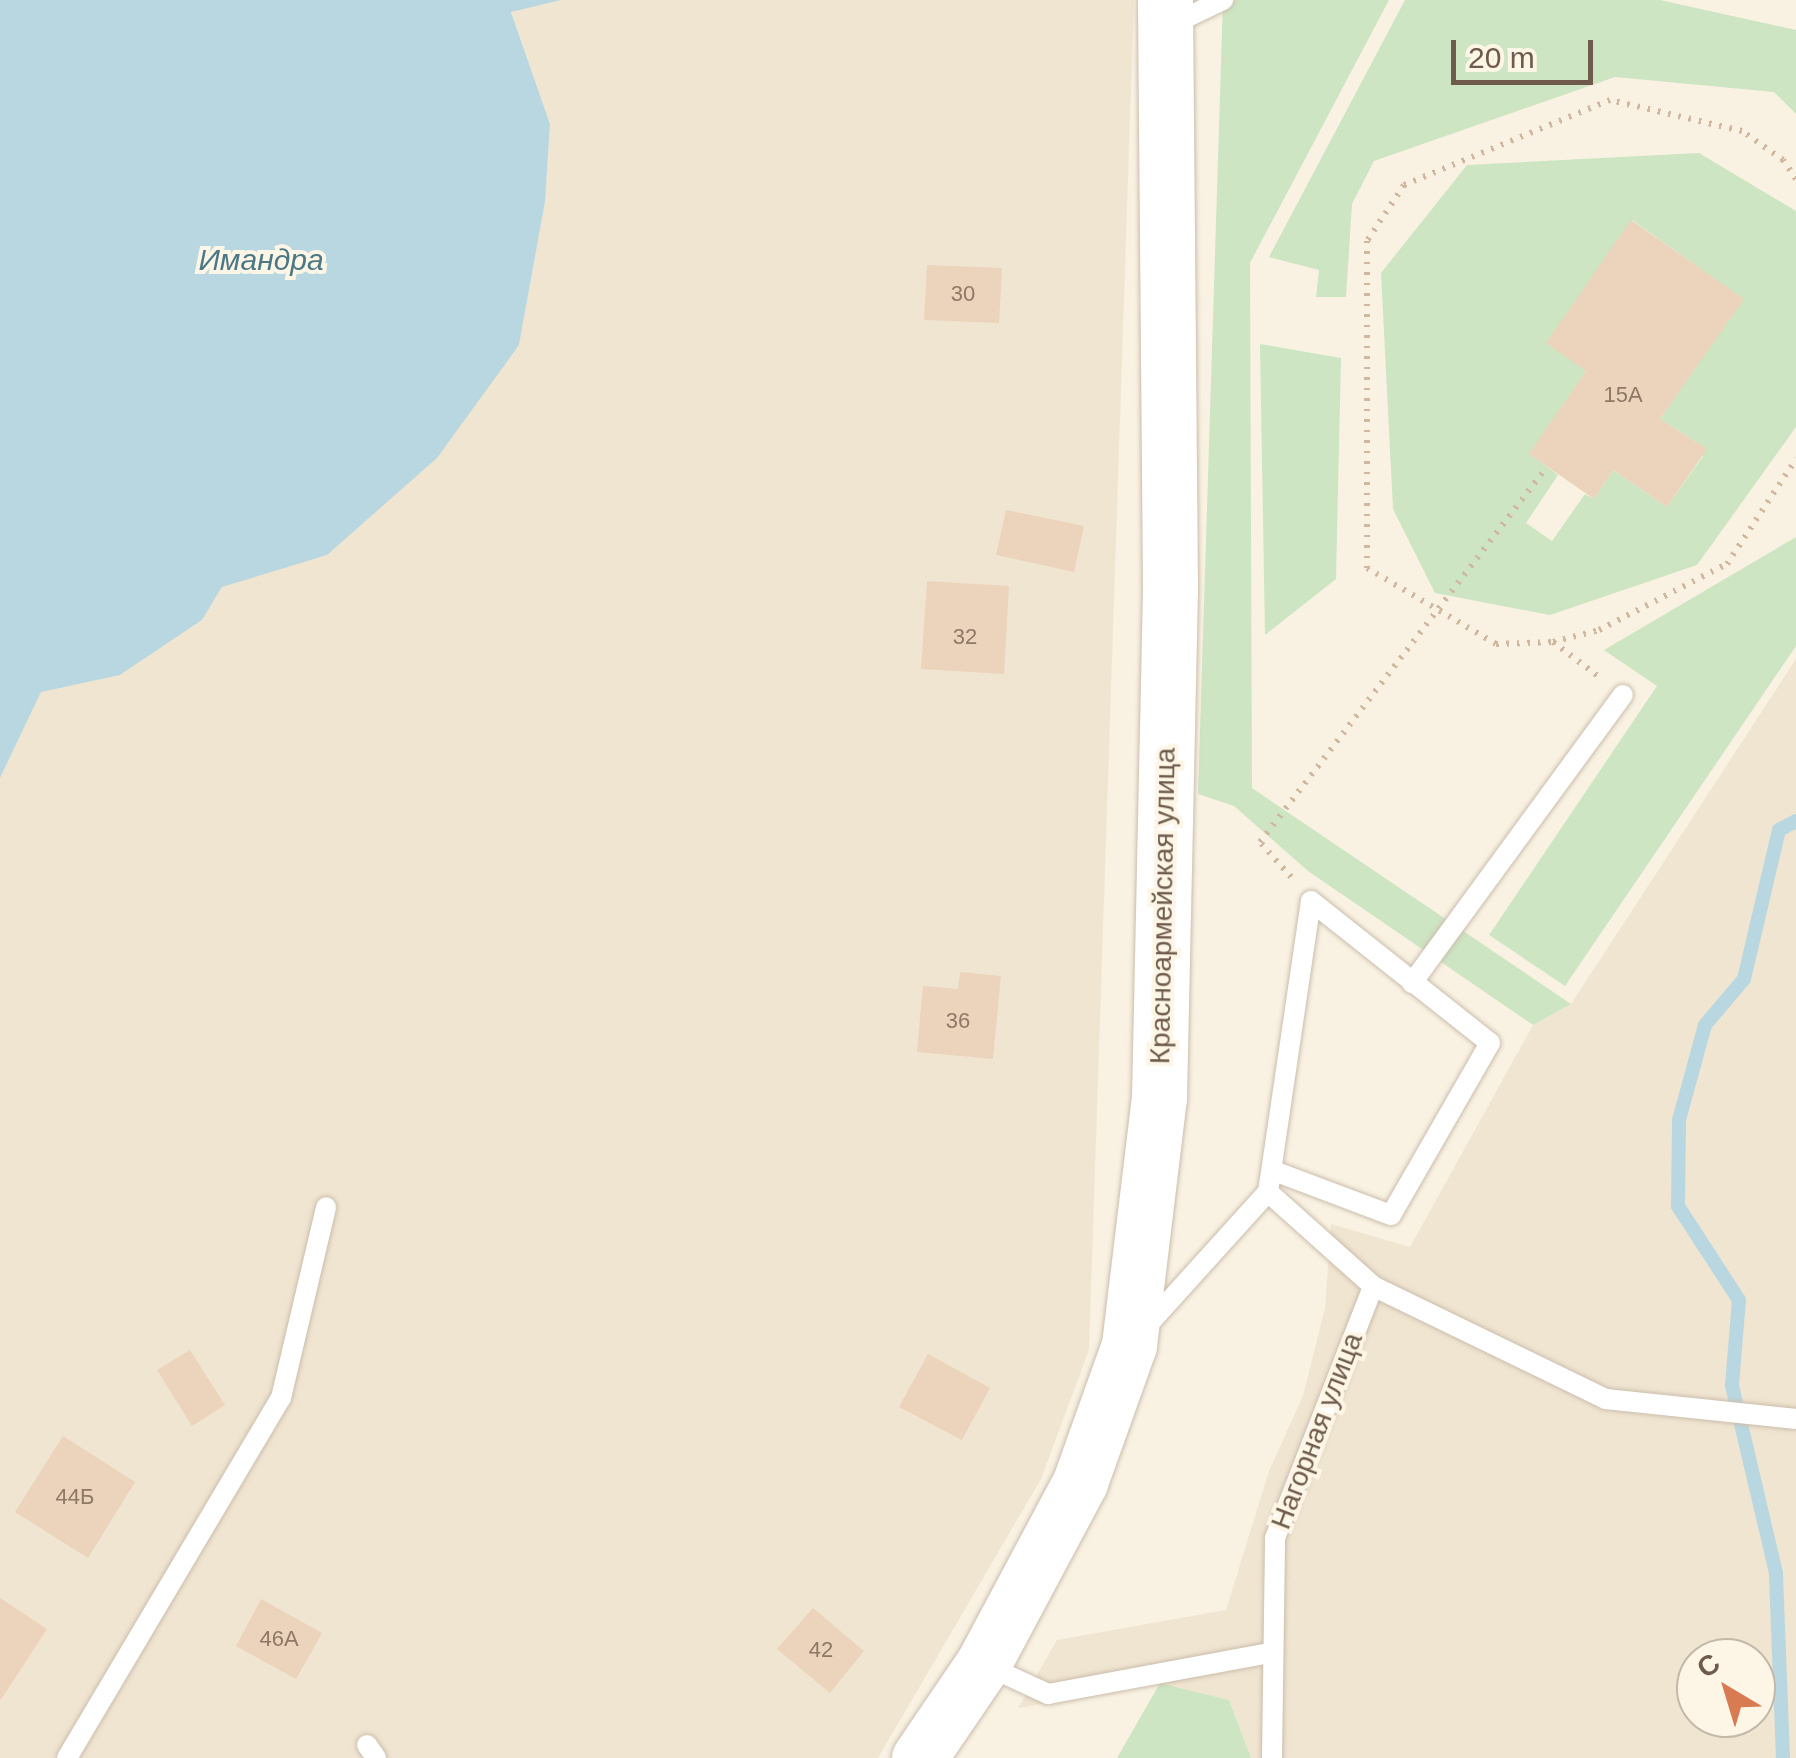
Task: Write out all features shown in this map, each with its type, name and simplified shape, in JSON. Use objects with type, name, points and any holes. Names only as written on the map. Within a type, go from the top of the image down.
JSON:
[{"type":"street","name":"Красноармейская улица","points":[[919,1758],[983,1664],[1080,1482],[1130,1345],[1158,1098],[1170,588],[1165,14]]},
{"type":"lane","points":[[1165,14],[1223,0]]},
{"type":"lane","points":[[1412,984],[1623,695]]},
{"type":"lane","points":[[1130,1345],[1268,1192],[1311,901]]},
{"type":"lane","points":[[1274,1171],[1390,1215],[1490,1044],[1311,901]]},
{"type":"lane","points":[[1268,1192],[1373,1286],[1606,1399],[1796,1419]]},
{"type":"lane","points":[[68,1758],[282,1398],[326,1207]]},
{"type":"lane","name":"Нагорная улица","points":[[1272,1758],[1270,1652],[1275,1538],[1373,1286]]},
{"type":"lane","points":[[983,1664],[1048,1694],[1270,1652]]},
{"type":"path","points":[[1796,178],[1783,160],[1742,131],[1610,100],[1404,185],[1367,241],[1367,568],[1496,644],[1553,642],[1598,630],[1727,564],[1796,459]]},
{"type":"path","points":[[1311,901],[1260,842],[1547,467]]},
{"type":"path","points":[[1553,642],[1623,695]]},
{"type":"shaded area","points":[[561,0],[1134,0],[1089,1350],[1041,1479],[878,1758],[0,1758],[0,778],[41,691],[120,675],[202,620],[222,587],[327,554],[519,345],[545,202],[550,124],[511,11]]},
{"type":"shaded area","points":[[1796,659],[1796,1758],[1251,1758],[1229,1700],[1160,1683],[1018,1708],[1057,1640],[1226,1610],[1269,1471],[1303,1396],[1325,1308],[1331,1224],[1410,1247],[1533,1025],[1571,1004]]},
{"type":"green space","points":[[1223,0],[1389,0],[1250,263],[1252,788],[1571,1004],[1533,1025],[1308,871],[1234,806],[1198,794]]},
{"type":"green space","points":[[1405,0],[1660,0],[1796,30],[1796,114],[1774,92],[1615,77],[1374,161],[1352,204],[1346,297],[1316,297],[1319,270],[1269,257]]},
{"type":"green space","points":[[1699,153],[1796,211],[1796,427],[1697,565],[1550,615],[1435,593],[1393,509],[1381,273],[1467,165]],"holes":[[[1632,220],[1743,299],[1660,419],[1696,442],[1703,456],[1667,507],[1613,470],[1594,499],[1585,494],[1552,541],[1526,523],[1558,475],[1530,454],[1586,371]]]},
{"type":"green space","points":[[1260,344],[1341,358],[1336,579],[1265,635]]},
{"type":"green space","points":[[1796,537],[1796,646],[1565,986],[1489,935],[1657,686],[1604,650]]},
{"type":"green space","points":[[1160,1683],[1229,1700],[1251,1758],[1117,1758]]},
{"type":"water","name":"Имандра","points":[[0,0],[561,0],[511,12],[550,124],[545,202],[519,345],[437,458],[327,555],[222,587],[202,620],[120,675],[41,692],[0,778]]},
{"type":"building","points":[[1631,220],[1744,299],[1660,419],[1707,449],[1667,507],[1613,470],[1594,499],[1529,454],[1586,371],[1546,343]]},
{"type":"building","points":[[927,265],[1002,268],[999,323],[924,320]]},
{"type":"building","points":[[1006,510],[1084,526],[1074,572],[996,555]]},
{"type":"building","points":[[927,581],[1009,586],[1004,674],[921,669]]},
{"type":"building","points":[[960,972],[1001,976],[993,1059],[917,1052],[923,986],[958,989]]},
{"type":"building","points":[[190,1350],[225,1405],[192,1426],[157,1370]]},
{"type":"building","points":[[928,1354],[990,1388],[962,1440],[899,1407]]},
{"type":"building","points":[[63,1436],[135,1482],[88,1558],[15,1512]]},
{"type":"building","points":[[0,1598],[47,1629],[0,1701]]},
{"type":"building","points":[[261,1599],[322,1633],[296,1679],[236,1646]]},
{"type":"building","points":[[813,1608],[864,1651],[830,1693],[777,1649]]},
{"type":"waterway","points":[[1783,1758],[1776,1573],[1732,1385],[1739,1300],[1678,1206],[1679,1120],[1705,1025],[1744,979],[1779,830],[1796,821]]}]
